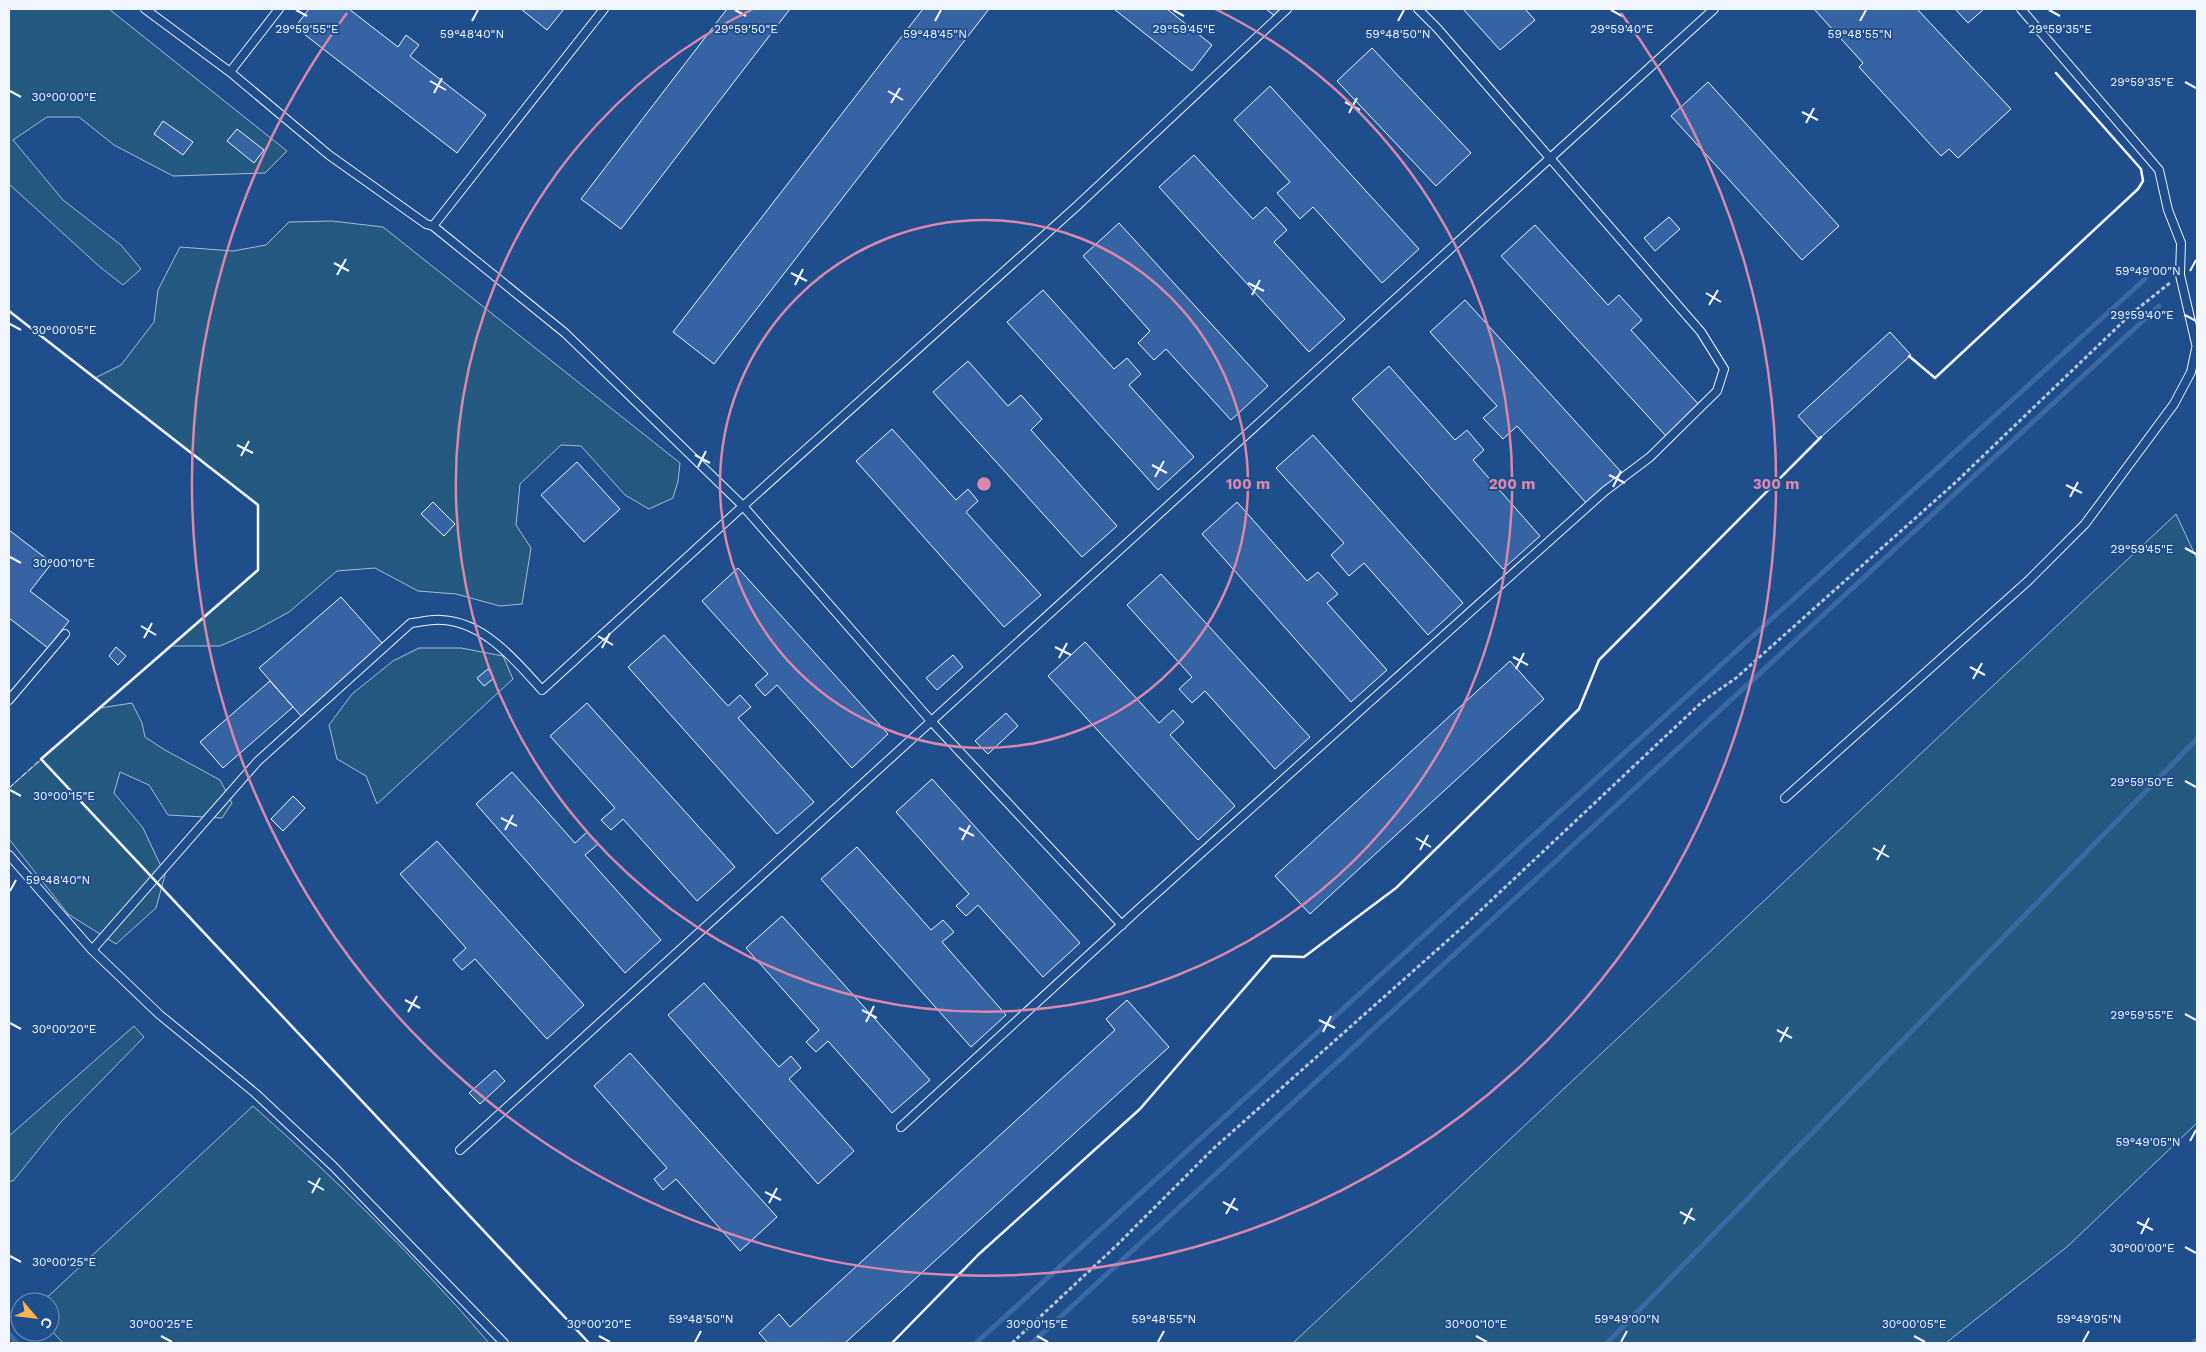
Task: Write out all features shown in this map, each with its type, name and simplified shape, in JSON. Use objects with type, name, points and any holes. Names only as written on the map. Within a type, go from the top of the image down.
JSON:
[{"type":"lane","points":[[145,9],[230,72],[329,155],[426,224],[433,226],[565,333],[743,506],[931,721],[1122,925]]},
{"type":"lane","points":[[230,72],[279,9]]},
{"type":"lane","points":[[433,226],[604,9]]},
{"type":"lane","points":[[92,950],[258,761],[411,623],[442,620],[470,626],[497,644],[542,690],[743,506],[1077,206],[1287,9]]},
{"type":"lane","points":[[901,1127],[1122,925],[1605,491],[1650,457],[1717,392],[1724,369],[1701,332],[1437,28],[1418,9]]},
{"type":"lane","points":[[460,1150],[1714,9]]},
{"type":"lane","points":[[2021,9],[2159,170],[2168,210],[2181,243],[2180,275],[2197,344],[2197,372]]},
{"type":"lane","points":[[1785,798],[2028,581],[2084,524],[2174,404],[2191,372],[2197,344]]},
{"type":"lane","points":[[9,700],[65,634]]},
{"type":"lane","points":[[9,855],[92,950],[160,1015],[254,1094],[333,1166],[504,1343]]},
{"type":"path","points":[[1012,1343],[1117,1245],[1214,1148],[1465,925],[1703,701],[1736,678],[1957,482],[2132,314],[2180,275]]},
{"type":"shaded area","points":[[9,9],[109,9],[287,151],[265,173],[173,176],[114,145],[79,117],[47,117],[13,140],[63,200],[121,245],[141,269],[123,285],[100,267],[9,184]]},
{"type":"shaded area","points":[[332,221],[383,227],[680,463],[678,481],[673,498],[649,509],[625,495],[581,446],[561,445],[520,484],[516,525],[531,548],[522,604],[500,606],[456,594],[418,591],[375,568],[337,571],[289,612],[256,630],[220,646],[171,646],[258,570],[258,505],[95,378],[121,365],[154,322],[158,290],[180,247],[233,251],[266,245],[289,222]]},
{"type":"shaded area","points":[[2176,514],[2197,559],[2197,1123],[2068,1246],[1946,1343],[1293,1343]]},
{"type":"shaded area","points":[[419,648],[461,648],[503,656],[513,679],[377,804],[366,776],[337,759],[329,725],[352,694],[393,661]]},
{"type":"shaded area","points":[[132,703],[142,723],[145,737],[220,780],[232,803],[222,818],[168,815],[149,785],[120,772],[114,793],[143,828],[165,875],[156,908],[116,944],[68,914],[9,839],[9,788],[100,708]]},
{"type":"shaded area","points":[[134,1026],[144,1037],[61,1122],[13,1181],[9,1181],[9,1136]]},
{"type":"shaded area","points":[[253,1106],[375,1220],[489,1343],[63,1343],[60,1340],[60,1292],[53,1292]]},
{"type":"building","points":[[309,9],[349,9],[398,47],[406,35],[419,45],[410,56],[486,115],[457,153],[295,27]]},
{"type":"building","points":[[521,9],[564,9],[547,30]]},
{"type":"building","points":[[727,9],[790,9],[621,229],[581,199]]},
{"type":"building","points":[[923,9],[989,9],[714,364],[673,332]]},
{"type":"building","points":[[1114,9],[1167,9],[1212,45],[1192,71]]},
{"type":"building","points":[[1266,9],[1282,9],[1276,17]]},
{"type":"building","points":[[1463,9],[1525,9],[1535,20],[1500,50]]},
{"type":"building","points":[[1814,9],[1917,9],[2011,109],[1958,158],[1949,149],[1941,156],[1859,67],[1863,63]]},
{"type":"building","points":[[1955,9],[1984,9],[1968,23]]},
{"type":"building","points":[[1372,48],[1471,153],[1436,186],[1337,81]]},
{"type":"building","points":[[1708,82],[1839,226],[1802,260],[1671,116]]},
{"type":"building","points":[[1270,86],[1419,249],[1382,283],[1313,207],[1300,219],[1277,193],[1290,182],[1234,120]]},
{"type":"building","points":[[163,121],[193,142],[183,155],[154,134]]},
{"type":"building","points":[[237,129],[264,150],[254,163],[227,141]]},
{"type":"building","points":[[1194,155],[1253,219],[1266,207],[1287,230],[1274,242],[1345,319],[1309,352],[1159,187]]},
{"type":"building","points":[[1669,217],[1680,229],[1655,251],[1644,238]]},
{"type":"building","points":[[1119,223],[1268,386],[1231,420],[1166,349],[1154,360],[1138,343],[1150,331],[1083,256]]},
{"type":"building","points":[[1535,225],[1608,305],[1619,295],[1642,320],[1631,330],[1700,406],[1666,436],[1501,256]]},
{"type":"building","points":[[1043,290],[1114,369],[1127,358],[1141,374],[1129,385],[1194,457],[1158,490],[1007,322]]},
{"type":"building","points":[[1465,300],[1623,474],[1588,505],[1517,426],[1503,439],[1483,418],[1497,406],[1430,332]]},
{"type":"building","points":[[1890,332],[1911,355],[1819,439],[1798,416]]},
{"type":"building","points":[[968,361],[1008,406],[1021,395],[1042,419],[1031,430],[1117,526],[1082,557],[933,392]]},
{"type":"building","points":[[1389,366],[1455,440],[1467,430],[1484,450],[1473,460],[1540,536],[1503,569],[1352,399]]},
{"type":"building","points":[[892,429],[956,500],[968,489],[978,501],[966,512],[1041,595],[1004,627],[856,461]]},
{"type":"building","points":[[1313,435],[1463,603],[1428,635],[1364,563],[1349,576],[1331,555],[1344,543],[1276,468]]},
{"type":"building","points":[[577,462],[620,509],[584,542],[541,495]]},
{"type":"building","points":[[433,502],[455,524],[444,536],[421,514]]},
{"type":"building","points":[[1237,502],[1307,581],[1318,572],[1338,594],[1327,603],[1387,670],[1351,702],[1202,534]]},
{"type":"building","points":[[9,530],[52,563],[30,591],[69,621],[48,648],[9,618]]},
{"type":"building","points":[[738,568],[888,734],[852,768],[777,685],[765,696],[755,685],[768,674],[702,601]]},
{"type":"building","points":[[1161,574],[1310,737],[1275,769],[1205,691],[1192,703],[1179,689],[1192,677],[1127,605]]},
{"type":"building","points":[[341,597],[383,644],[301,716],[259,668]]},
{"type":"building","points":[[664,635],[728,706],[740,695],[751,707],[738,718],[814,802],[777,834],[628,667]]},
{"type":"building","points":[[1085,642],[1159,723],[1173,710],[1184,722],[1170,735],[1235,806],[1198,840],[1048,676]]},
{"type":"building","points":[[116,647],[126,656],[118,665],[109,656]]},
{"type":"building","points":[[953,655],[963,667],[937,690],[926,678]]},
{"type":"building","points":[[1510,661],[1544,699],[1310,914],[1275,876]]},
{"type":"building","points":[[488,669],[494,678],[484,686],[477,678]]},
{"type":"building","points":[[270,681],[293,707],[223,768],[200,742]]},
{"type":"building","points":[[587,703],[735,867],[697,901],[623,819],[611,830],[601,820],[615,808],[550,736]]},
{"type":"building","points":[[1006,713],[1018,726],[988,754],[975,741]]},
{"type":"building","points":[[512,772],[575,843],[587,832],[598,844],[585,855],[661,940],[625,973],[476,804]]},
{"type":"building","points":[[932,779],[1080,943],[1043,977],[978,905],[966,916],[956,906],[969,894],[896,812]]},
{"type":"building","points":[[293,796],[305,808],[283,831],[271,819]]},
{"type":"building","points":[[437,841],[584,1005],[547,1039],[475,959],[462,970],[453,960],[466,948],[400,874]]},
{"type":"building","points":[[857,847],[931,930],[943,920],[954,932],[942,942],[1006,1015],[971,1047],[821,879]]},
{"type":"building","points":[[782,916],[930,1080],[892,1113],[828,1041],[816,1052],[806,1042],[819,1030],[746,948]]},
{"type":"building","points":[[704,983],[779,1067],[791,1056],[801,1068],[789,1079],[854,1151],[818,1184],[668,1015]]},
{"type":"building","points":[[1127,1000],[1169,1047],[845,1343],[768,1343],[759,1333],[779,1314],[790,1327],[1115,1030],[1106,1019]]},
{"type":"building","points":[[630,1053],[777,1217],[740,1251],[676,1179],[663,1190],[654,1179],[667,1168],[594,1086]]},
{"type":"building","points":[[495,1070],[505,1081],[480,1104],[469,1093]]},
{"type":"waterway","points":[[976,1343],[2145,279]]},
{"type":"waterway","points":[[1032,1343],[2159,306]]},
{"type":"waterway","points":[[1607,1343],[2197,739]]},
{"type":"waterway","points":[[9,1334],[17,1343]]},
{"type":"waterway","points":[[2193,1343],[2197,1340]]},
{"type":"fence","points":[[9,788],[41,759]]},
{"type":"wall","points":[[1909,356],[1935,378],[2138,189],[2143,181],[2141,169],[2056,73]]},
{"type":"wall","points":[[9,311],[258,505],[258,570],[41,759],[589,1343]]},
{"type":"wall","points":[[892,1343],[979,1254],[1140,1109],[1272,956],[1304,957],[1396,888],[1579,709],[1599,660],[1821,437]]}]
